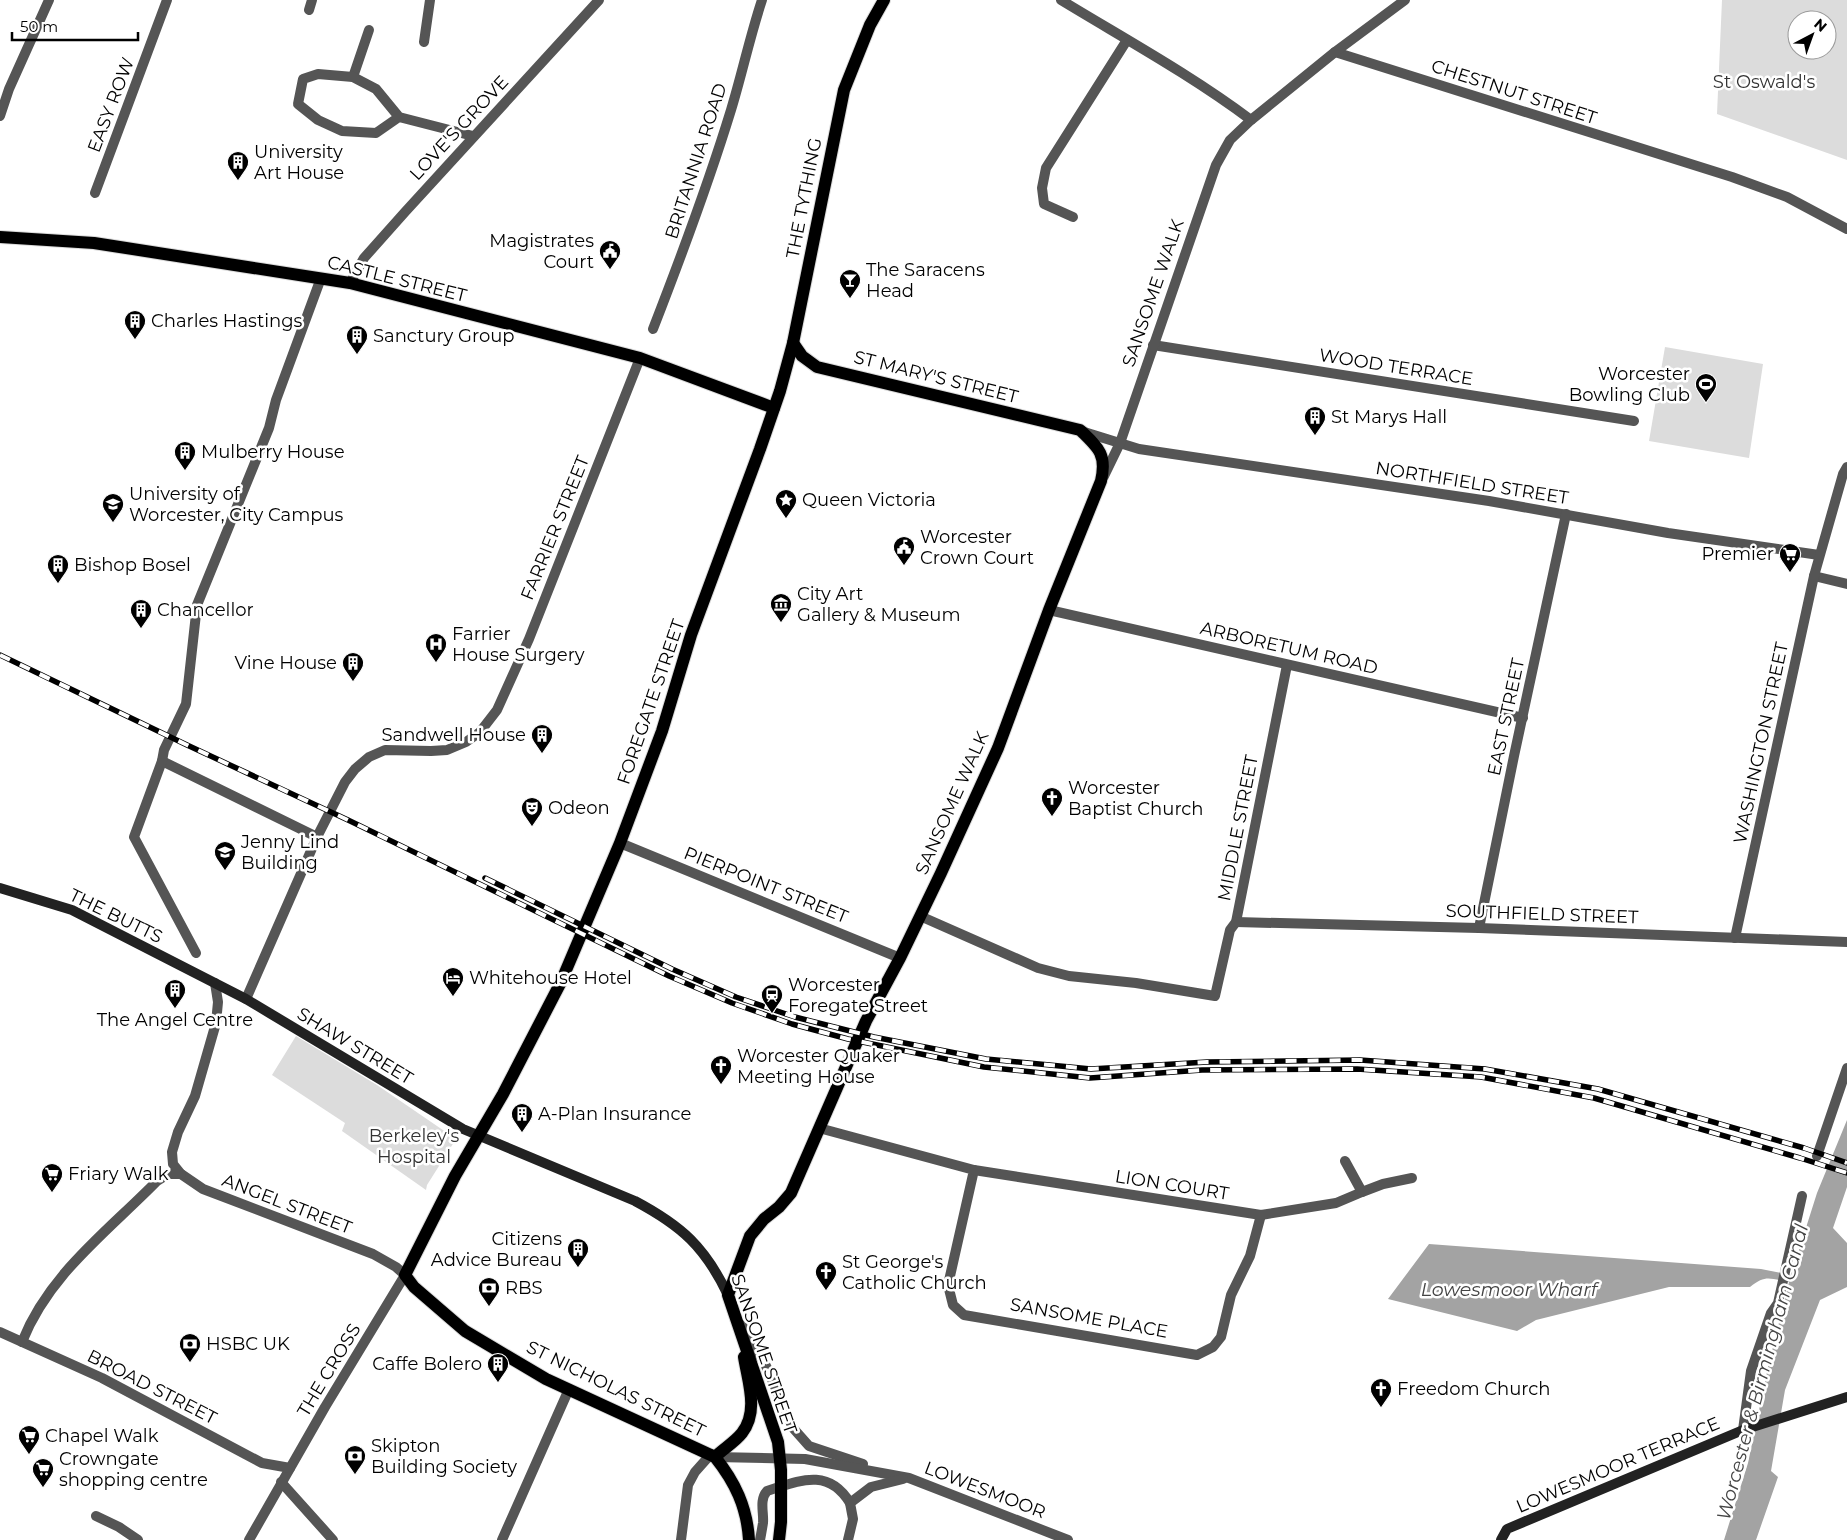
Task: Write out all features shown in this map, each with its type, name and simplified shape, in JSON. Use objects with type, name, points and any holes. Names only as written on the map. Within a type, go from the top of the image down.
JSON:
[{"type":"main road","name":"THE TYTHING","points":[[774,408],[793,343],[844,90],[870,25],[884,0]]},
{"type":"main road","name":"CASTLE STREET","points":[[0,237],[94,243],[350,283],[640,358],[774,408]]},
{"type":"main road","name":"ST MARY'S STREET","points":[[793,343],[802,356],[817,367],[1080,430]]},
{"type":"main road","name":"FOREGATE STREET","points":[[405,1274],[412,1257],[478,1135],[503,1094],[561,982],[620,843],[662,731],[691,635],[774,408]]},
{"type":"main road","points":[[1080,430],[1101,452],[1104,467],[1100,483]]},
{"type":"main road","name":"SANSOME WALK","points":[[819,1128],[866,1021],[900,958],[998,748],[1049,610],[1100,483]]},
{"type":"main road","name":"THE BUTTS","points":[[0,888],[72,910],[215,984]]},
{"type":"main road","name":"SHAW STREET","points":[[215,984],[246,999],[463,1129],[478,1135]]},
{"type":"main road","points":[[728,1294],[750,1236],[764,1219],[779,1207],[791,1193],[819,1128]]},
{"type":"main road","name":"SANSOME STREET","points":[[478,1135],[635,1201],[677,1226],[696,1244],[716,1271],[728,1294],[776,1433],[780,1458],[782,1522],[779,1540]]},
{"type":"main road","name":"ST NICHOLAS STREET","points":[[405,1274],[414,1287],[465,1331],[546,1379],[713,1455]]},
{"type":"main road","points":[[736,1315],[752,1407],[749,1421],[741,1434],[713,1455],[728,1474],[741,1499],[747,1519],[749,1540]]},
{"type":"main road","name":"LOWESMOOR TERRACE","points":[[1501,1540],[1507,1530],[1748,1429],[1847,1397]]},
{"type":"street","points":[[0,116],[11,84],[49,0]]},
{"type":"street","name":"EASY ROW","points":[[95,193],[167,0]]},
{"type":"street","points":[[424,42],[430,0]]},
{"type":"street","name":"LOVE'S GROVE","points":[[350,283],[364,258],[473,136],[599,0]]},
{"type":"street","name":"BRITANNIA ROAD","points":[[652,329],[688,240],[708,181],[762,0]]},
{"type":"street","points":[[1061,0],[1224,100],[1251,120],[1393,5],[1405,0]]},
{"type":"street","points":[[353,77],[369,30]]},
{"type":"street","points":[[1073,217],[1044,204],[1042,188],[1046,168],[1127,40]]},
{"type":"street","name":"CHESTNUT STREET","points":[[1335,52],[1732,177],[1787,197],[1847,230]]},
{"type":"street","points":[[399,117],[376,133],[342,131],[318,120],[298,104],[303,79],[318,74],[353,77],[376,89],[399,117],[473,136]]},
{"type":"street","name":"SANSOME WALK","points":[[1100,483],[1120,442],[1152,345],[1216,165],[1230,140],[1251,120]]},
{"type":"street","points":[[196,953],[134,837],[162,761],[164,750],[186,704],[197,605],[269,428],[276,400],[321,278]]},
{"type":"street","name":"WOOD TERRACE","points":[[1152,345],[1634,421]]},
{"type":"street","name":"FARRIER STREET","points":[[246,999],[316,837],[345,782],[355,769],[369,757],[386,750],[431,752],[447,750],[466,742],[480,732],[497,710],[528,639],[640,358]]},
{"type":"street","name":"NORTHFIELD STREET","points":[[1080,430],[1139,449],[1566,514],[1668,533],[1819,555]]},
{"type":"street","name":"WASHINGTON STREET","points":[[1735,938],[1814,576],[1843,474],[1847,467]]},
{"type":"street","name":"EAST STREET","points":[[1479,928],[1566,514]]},
{"type":"street","points":[[1814,576],[1847,584]]},
{"type":"street","name":"ARBORETUM ROAD","points":[[1049,610],[1523,718]]},
{"type":"street","name":"MIDDLE STREET","points":[[920,916],[1038,968],[1069,976],[1136,983],[1215,996],[1230,930],[1236,922],[1288,665]]},
{"type":"street","points":[[162,761],[316,837]]},
{"type":"street","name":"PIERPOINT STREET","points":[[620,843],[900,958]]},
{"type":"street","name":"SOUTHFIELD STREET","points":[[1236,922],[1479,928],[1847,942]]},
{"type":"street","points":[[181,1174],[173,1164],[172,1152],[178,1132],[195,1096],[216,1023],[218,1002],[215,984]]},
{"type":"street","points":[[1817,1156],[1847,1068]]},
{"type":"street","points":[[819,1128],[974,1170]]},
{"type":"street","points":[[1344,1161],[1362,1192]]},
{"type":"street","name":"LION COURT","points":[[974,1170],[1261,1215],[1336,1203],[1383,1184],[1412,1178]]},
{"type":"street","name":"SANSOME PLACE","points":[[974,1170],[948,1286],[953,1305],[964,1315],[1197,1354],[1212,1348],[1221,1337],[1231,1295],[1250,1256],[1261,1215]]},
{"type":"street","points":[[22,1342],[27,1329],[44,1301],[71,1264],[157,1182],[168,1174],[181,1174]]},
{"type":"street","name":"ANGEL STREET","points":[[181,1174],[203,1189],[373,1254],[405,1274]]},
{"type":"street","points":[[1748,1429],[1751,1371],[1771,1313],[1778,1303],[1787,1256],[1802,1196]]},
{"type":"street","name":"THE CROSS","points":[[249,1540],[281,1482],[405,1274]]},
{"type":"street","name":"LOWESMOOR","points":[[736,1315],[766,1366],[793,1428],[809,1446],[890,1474]]},
{"type":"street","name":"BROAD STREET","points":[[0,1332],[102,1378],[262,1463],[290,1468]]},
{"type":"street","points":[[506,1538],[569,1389]]},
{"type":"street","points":[[681,1540],[688,1485],[695,1472],[713,1455]]},
{"type":"street","name":"ST NICHOLAS STREET","points":[[713,1455],[780,1458]]},
{"type":"street","name":"LOWESMOOR","points":[[780,1458],[805,1459],[909,1478],[1068,1540]]},
{"type":"street","points":[[850,1503],[871,1487],[885,1482],[909,1478]]},
{"type":"street","points":[[760,1540],[764,1494],[767,1491],[801,1480],[816,1479],[826,1481],[838,1488],[850,1503],[853,1519],[848,1540]]},
{"type":"street","points":[[281,1482],[333,1540]]},
{"type":"street","points":[[96,1516],[118,1526],[138,1540]]},
{"type":"green space","name":"St Oswald's","points":[[1722,0],[1847,0],[1847,160],[1717,114]]},
{"type":"green space","name":"Worcester Bowling Club","points":[[1665,347],[1763,364],[1749,458],[1649,441]]},
{"type":"green space","name":"Berkeley's Hospital","points":[[296,1036],[377,1085],[456,1139],[427,1185],[426,1190],[342,1131],[345,1123],[272,1075]]},
{"type":"water","name":"Lowesmoor Wharf","points":[[1847,1120],[1847,1187],[1833,1228],[1847,1243],[1847,1287],[1820,1300],[1785,1390],[1771,1471],[1778,1477],[1756,1540],[1724,1540],[1748,1463],[1768,1367],[1789,1282],[1764,1279],[1750,1287],[1669,1287],[1536,1320],[1517,1331],[1388,1299],[1429,1244],[1761,1269],[1791,1275],[1817,1193]]},
{"type":"railway","points":[[0,655],[348,820],[669,976],[732,1003],[792,1024],[848,1039],[984,1067],[1090,1078],[1202,1070],[1357,1069],[1481,1077],[1594,1098],[1847,1173]]},
{"type":"railway","points":[[485,878],[672,969],[736,997],[795,1017],[874,1037],[986,1059],[1091,1069],[1207,1062],[1360,1060],[1485,1069],[1598,1089],[1804,1148],[1847,1163]]},
{"type":"place","name":"University Art House","points":[[238,181]]},
{"type":"place","name":"Magistrates Court","points":[[610,270]]},
{"type":"place","name":"The Saracens Head","points":[[850,299]]},
{"type":"place","name":"Charles Hastings","points":[[135,340]]},
{"type":"place","name":"Sanctury Group","points":[[357,355]]},
{"type":"place","name":"Worcester Bowling Club","points":[[1706,403]]},
{"type":"place","name":"St Marys Hall","points":[[1315,436]]},
{"type":"place","name":"Mulberry House","points":[[185,471]]},
{"type":"place","name":"Queen Victoria","points":[[786,519]]},
{"type":"place","name":"University of Worcester, City Campus","points":[[113,523]]},
{"type":"place","name":"Worcester Crown Court","points":[[904,566]]},
{"type":"place","name":"Premier","points":[[1790,573]]},
{"type":"place","name":"Bishop Bosel","points":[[58,584]]},
{"type":"place","name":"City Art Gallery & Museum","points":[[781,623]]},
{"type":"place","name":"Chancellor","points":[[141,629]]},
{"type":"place","name":"Farrier House Surgery","points":[[436,663]]},
{"type":"place","name":"Vine House","points":[[353,682]]},
{"type":"place","name":"Sandwell House","points":[[542,754]]},
{"type":"place","name":"Worcester Baptist Church","points":[[1052,817]]},
{"type":"place","name":"Odeon","points":[[532,827]]},
{"type":"place","name":"Jenny Lind Building","points":[[225,871]]},
{"type":"place","name":"Whitehouse Hotel","points":[[453,997]]},
{"type":"place","name":"The Angel Centre","points":[[175,1009]]},
{"type":"place","name":"Worcester Foregate Street","points":[[772,1014]]},
{"type":"place","name":"Worcester Quaker Meeting House","points":[[721,1085]]},
{"type":"place","name":"A-Plan Insurance","points":[[522,1133]]},
{"type":"place","name":"Friary Walk","points":[[52,1193]]},
{"type":"place","name":"Citizens Advice Bureau","points":[[578,1268]]},
{"type":"place","name":"St George's Catholic Church","points":[[826,1291]]},
{"type":"place","name":"RBS","points":[[489,1307]]},
{"type":"place","name":"HSBC UK","points":[[190,1363]]},
{"type":"place","name":"Caffe Bolero","points":[[498,1383]]},
{"type":"place","name":"Freedom Church","points":[[1381,1408]]},
{"type":"place","name":"Chapel Walk","points":[[29,1455]]},
{"type":"place","name":"Skipton Building Society","points":[[355,1475]]},
{"type":"place","name":"Crowngate shopping centre","points":[[43,1488]]},
{"type":"water label","name":"Worcester & Birmingham Canal","points":[[1762,1372]]}]
